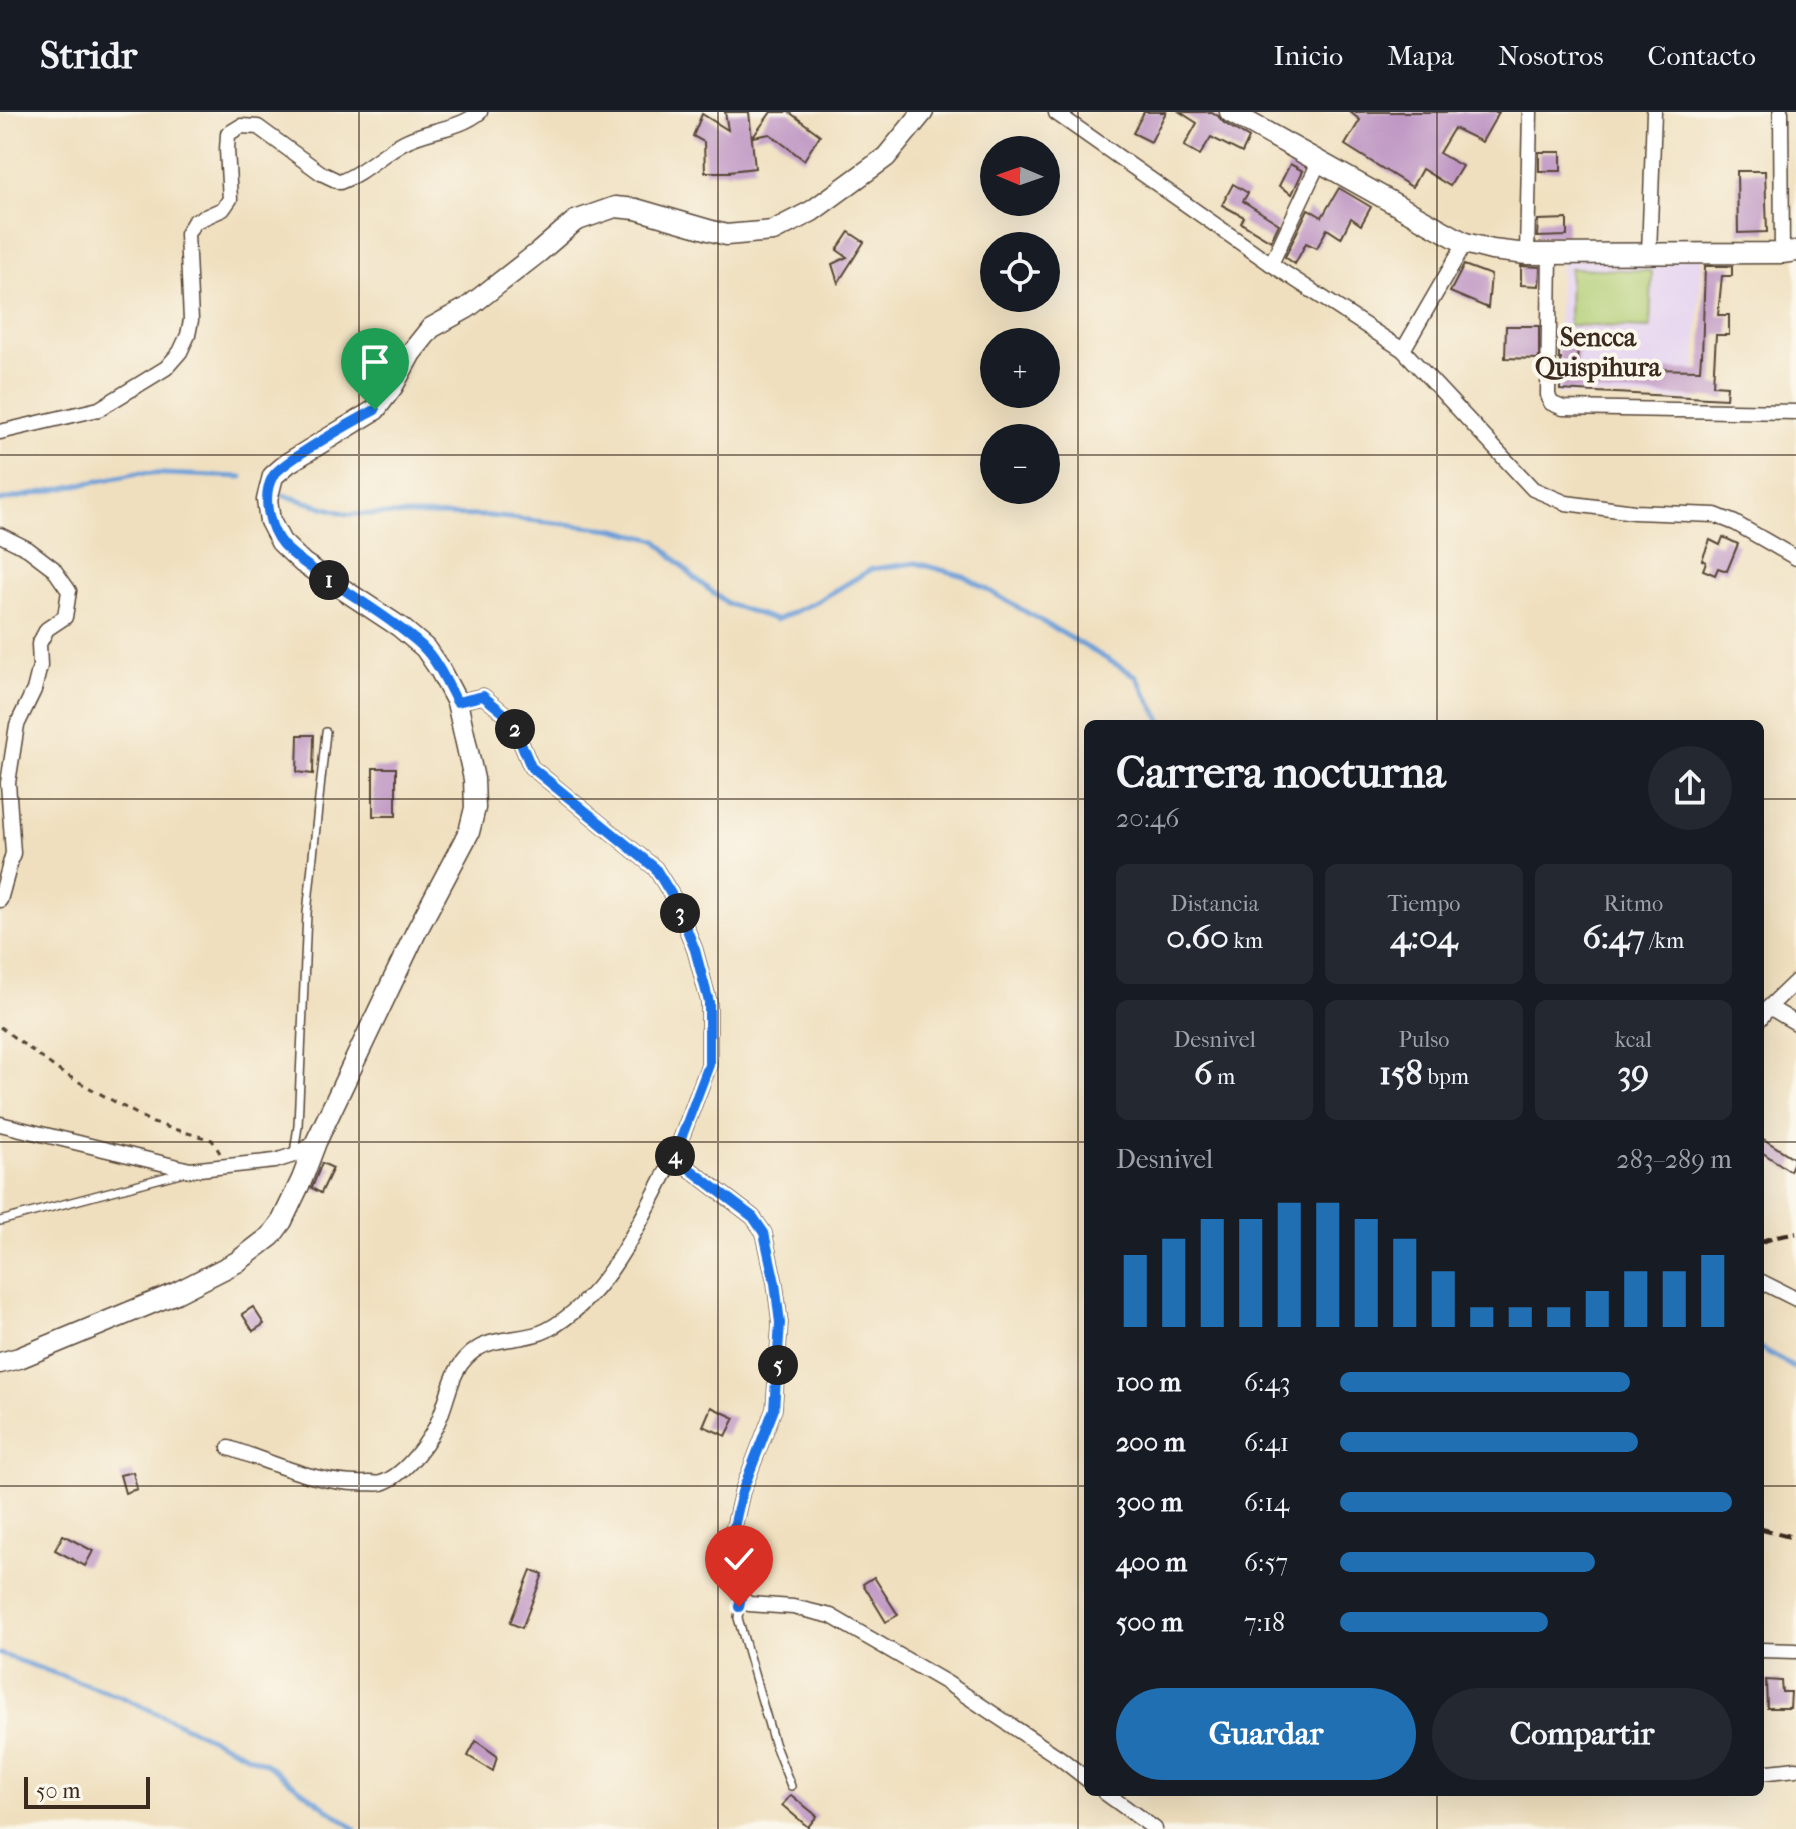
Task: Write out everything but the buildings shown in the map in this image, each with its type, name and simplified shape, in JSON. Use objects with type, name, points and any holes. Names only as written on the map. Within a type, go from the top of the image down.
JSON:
[{"type":"main road","points":[[0,1363],[176,1293],[237,1262],[271,1236],[282,1221],[416,932],[469,832],[475,808],[474,779],[457,702],[440,670],[425,648],[400,627],[303,563],[281,542],[270,521],[267,500],[273,476],[288,463],[375,410],[393,386],[411,353],[431,328],[467,308],[575,221],[615,207],[636,209],[726,235],[773,231],[812,211],[886,157],[923,112]]},
{"type":"main road","points":[[1233,113],[1465,243],[1492,250],[1527,254],[1789,252]]},
{"type":"street","points":[[0,432],[99,409],[166,368],[180,352],[191,320],[187,234],[194,222],[223,209],[230,199],[228,134],[241,126],[258,127],[321,173],[340,182],[354,177],[405,141],[469,121],[480,112]]},
{"type":"street","points":[[1527,254],[1530,112]]},
{"type":"street","points":[[1649,254],[1654,112]]},
{"type":"street","points":[[1781,112],[1789,252]]},
{"type":"street","points":[[1056,113],[1271,264],[1403,350],[1533,489],[1566,503],[1634,512],[1715,515],[1796,558]]},
{"type":"street","points":[[1271,264],[1319,162]]},
{"type":"street","points":[[1403,350],[1465,243]]},
{"type":"street","points":[[1550,254],[1548,395],[1551,403],[1563,408],[1796,412]]},
{"type":"street","points":[[0,535],[28,549],[53,568],[69,591],[65,617],[47,629],[39,644],[40,666],[34,690],[17,725],[8,783],[13,853],[0,900]]},
{"type":"street","points":[[229,1448],[329,1481],[355,1484],[382,1483],[409,1466],[440,1419],[459,1365],[479,1348],[509,1338],[543,1332],[574,1313],[612,1271],[674,1157],[709,1065],[709,1002],[695,950],[676,902],[655,868],[531,767],[511,719],[483,696],[457,702]]},
{"type":"street","points":[[1796,981],[1764,1013],[1796,1023]]},
{"type":"street","points":[[0,1124],[190,1170],[275,1161],[294,1155],[316,1142]]},
{"type":"street","points":[[674,1157],[753,1217],[764,1233],[775,1283],[780,1323],[774,1409],[742,1492],[734,1527],[741,1598],[749,1604],[793,1607],[831,1616],[947,1683],[1084,1777]]},
{"type":"street","points":[[1764,1283],[1796,1299]]},
{"type":"street","points":[[1764,1650],[1796,1651]]},
{"type":"street","points":[[1764,1773],[1796,1769]]},
{"type":"street","points":[[1110,1796],[1155,1829]]},
{"type":"lane","points":[[294,1155],[298,1126],[307,913],[326,732]]},
{"type":"lane","points":[[0,1221],[190,1170]]},
{"type":"lane","points":[[741,1598],[738,1618],[774,1743],[791,1786]]},
{"type":"path","points":[[0,1027],[61,1072],[153,1123],[212,1140],[228,1166]]},
{"type":"shaded area","points":[[1702,254],[1694,402],[1556,393],[1561,256]]},
{"type":"green space","points":[[1570,268],[1652,271],[1650,328],[1569,325]]},
{"type":"waterway","points":[[0,501],[138,473],[242,477]]},
{"type":"waterway","points":[[283,495],[347,514],[490,516],[612,529],[656,540],[695,579],[728,604],[776,620],[816,602],[872,569],[916,563],[964,576],[1136,676],[1161,720]]},
{"type":"waterway","points":[[1764,1350],[1796,1368]]},
{"type":"waterway","points":[[0,1654],[122,1697],[266,1764],[355,1829]]},
{"type":"railway","points":[[1764,1241],[1796,1233]]},
{"type":"railway","points":[[1764,1530],[1796,1538]]},
{"type":"district","name":"Sencca Quispihura","points":[[1598,352]]},
{"type":"route","points":[[375,410],[288,463],[273,476],[267,500],[270,521],[281,542],[303,563],[400,627],[425,648],[457,702],[483,696],[511,719],[531,767],[655,868],[676,902],[695,950],[709,1002],[709,1065],[674,1157],[753,1217],[764,1233],[780,1323],[774,1409],[742,1492],[734,1527],[741,1598],[739,1607]]}]
